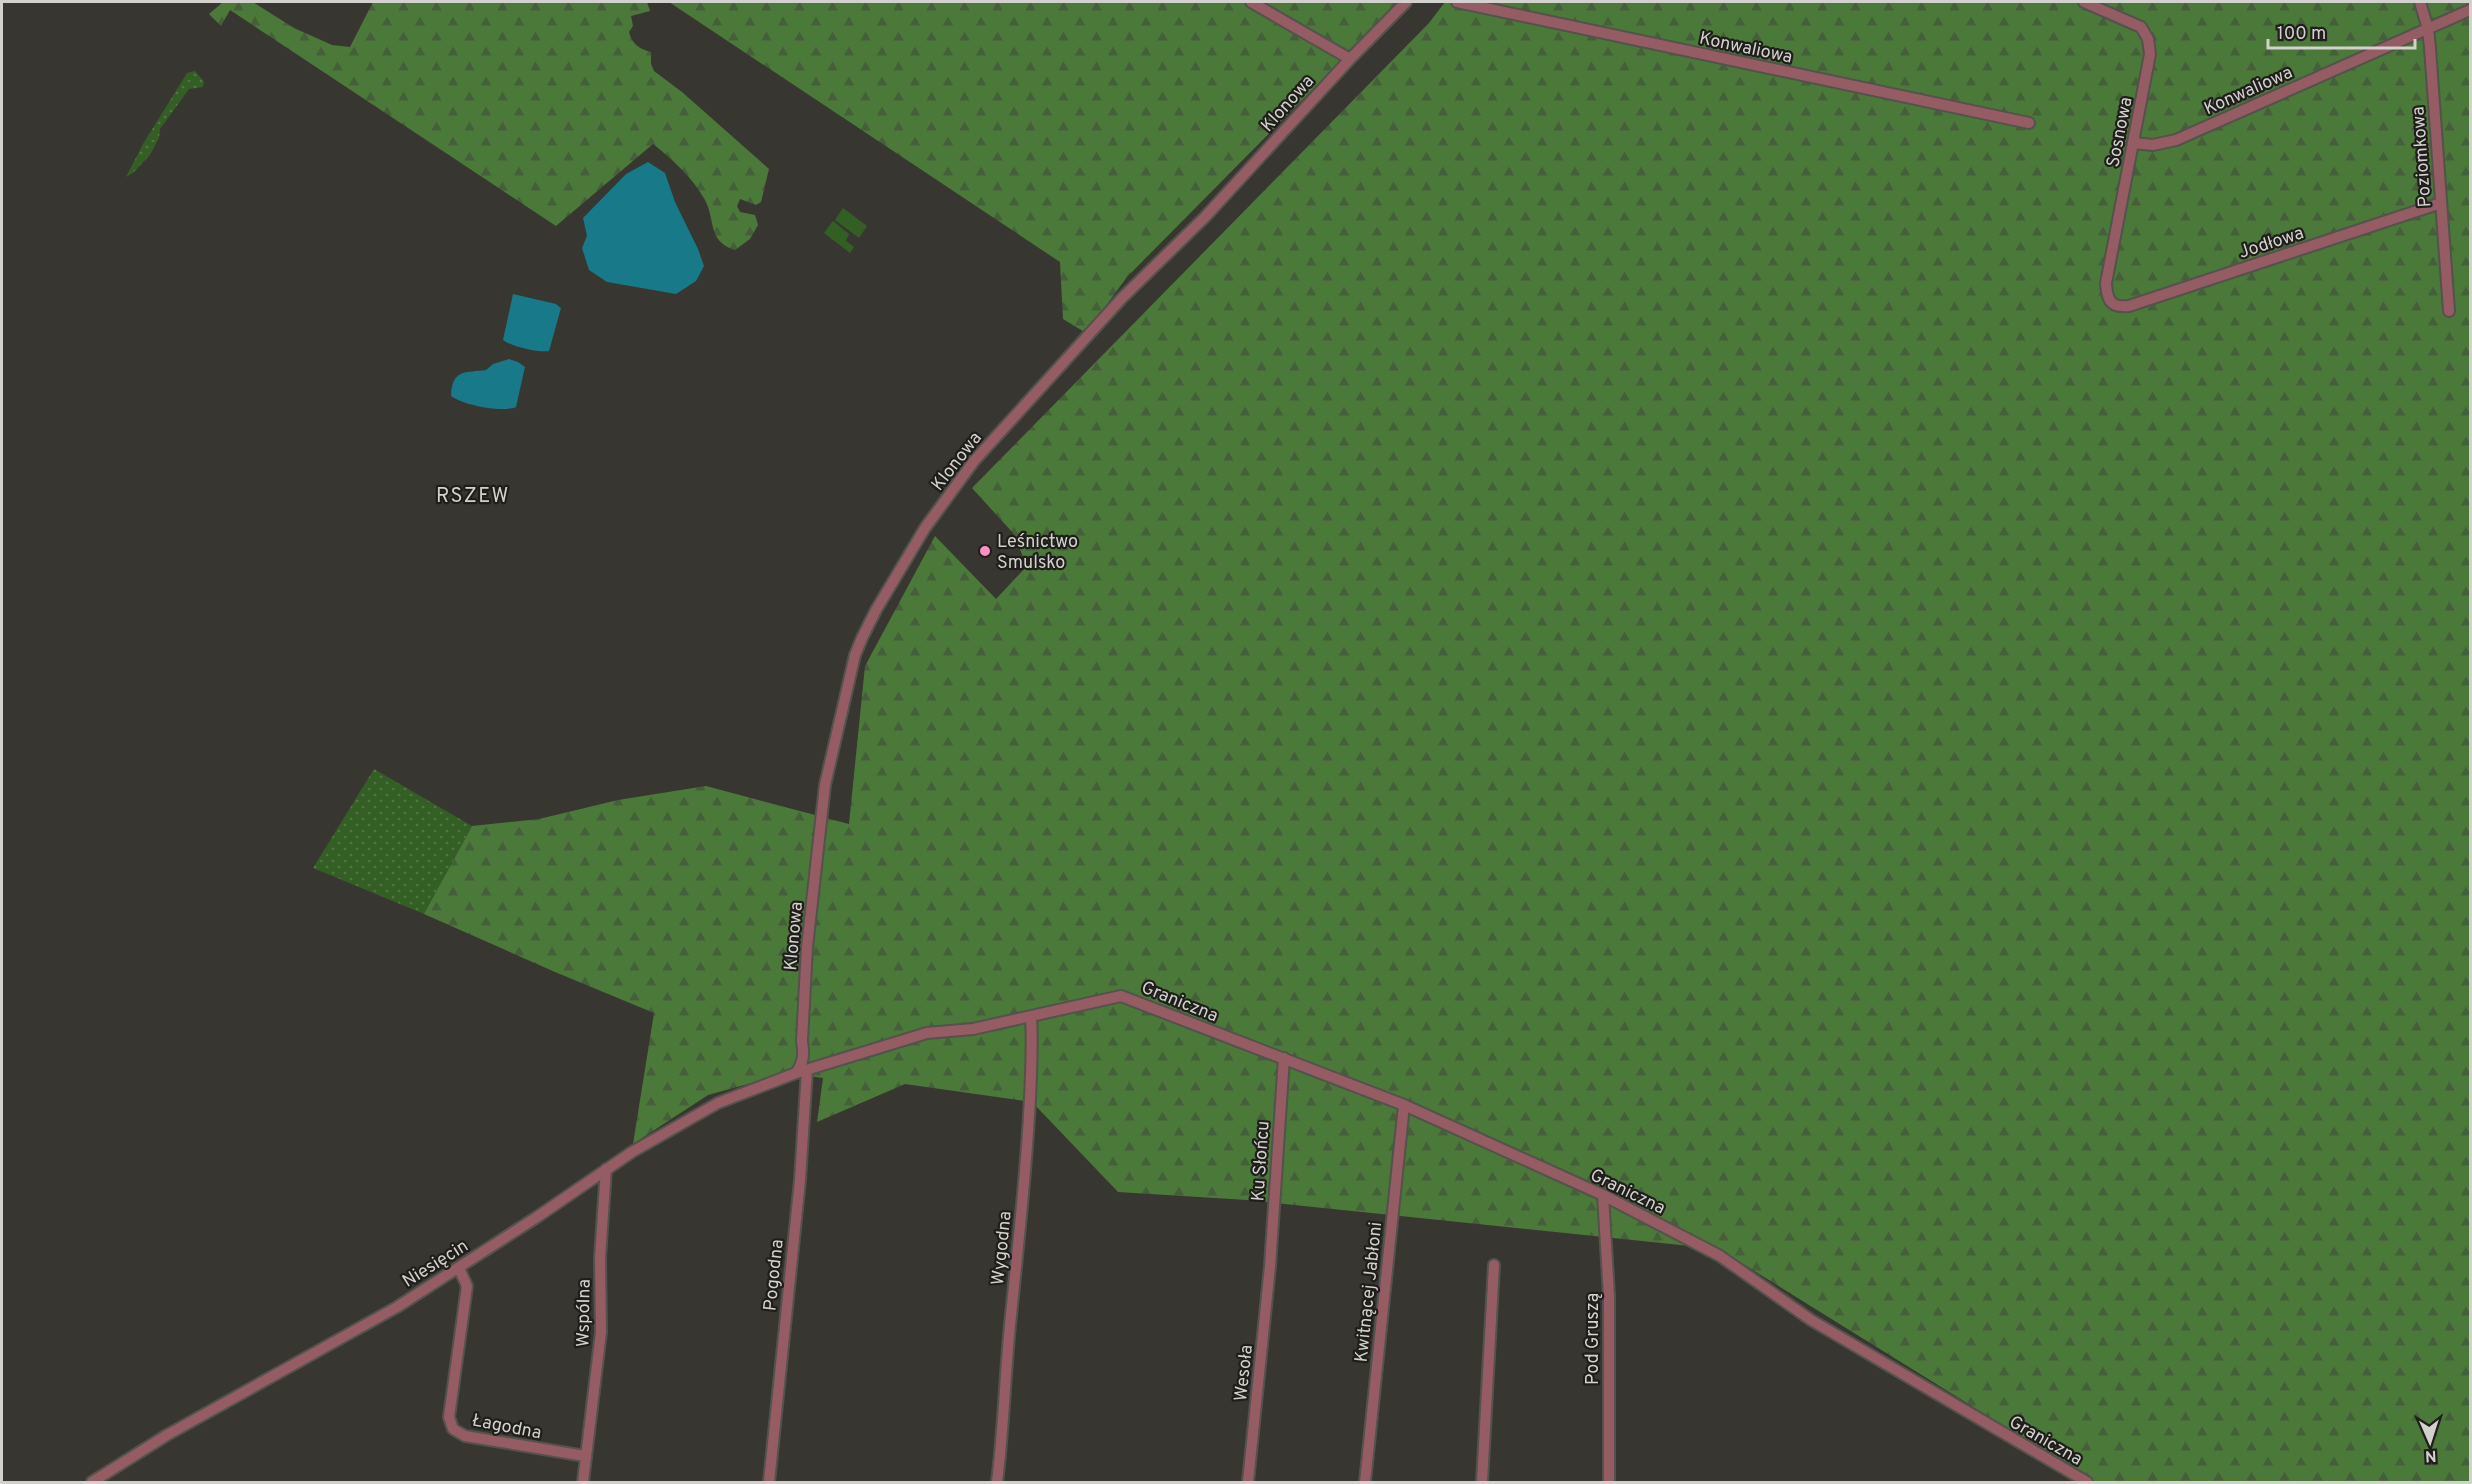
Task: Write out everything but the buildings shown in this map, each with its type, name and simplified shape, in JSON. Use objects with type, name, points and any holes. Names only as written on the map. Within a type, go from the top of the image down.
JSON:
[{"type":"street","points":[[1251,2],[1350,59]]},
{"type":"street","name":"Klonowa","points":[[801,1072],[804,1055],[807,947],[825,785],[855,655],[876,610],[925,528],[974,461],[1122,298],[1205,217],[1350,59],[1406,2]]},
{"type":"street","name":"Konwaliowa","points":[[1456,2],[2029,123]]},
{"type":"street","name":"Sosnowa","points":[[2084,2],[2141,27],[2148,39],[2150,54],[2106,283],[2106,297],[2112,304]]},
{"type":"street","name":"Poziomkowa","points":[[2420,2],[2428,29],[2449,311]]},
{"type":"street","name":"Konwaliowa","points":[[2134,143],[2153,145],[2176,140],[2470,10]]},
{"type":"street","name":"Jodłowa","points":[[2112,304],[2120,307],[2129,306],[2440,203]]},
{"type":"street","name":"Niesięcin","points":[[92,1482],[167,1435],[371,1322],[459,1268],[667,1130],[717,1103],[801,1072],[927,1033],[974,1029],[1121,996]]},
{"type":"street","name":"Graniczna","points":[[1121,996],[1404,1106],[1603,1195],[1720,1256],[1811,1320],[2087,1482]]},
{"type":"street","name":"Wygodna","points":[[997,1482],[1003,1440],[1006,1357],[1026,1175],[1033,1047],[1030,1016]]},
{"type":"street","name":"Ku Słońcu","points":[[1270,1266],[1284,1058]]},
{"type":"street","name":"Pogodna","points":[[769,1482],[800,1180],[801,1072]]},
{"type":"street","name":"Kwitnącej Jabłoni","points":[[1365,1482],[1404,1106]]},
{"type":"street","name":"Wspólna","points":[[585,1456],[594,1406],[601,1332],[600,1258],[606,1169]]},
{"type":"street","name":"Pod Gruszą","points":[[1603,1195],[1609,1296],[1609,1482]]},
{"type":"street","points":[[1482,1482],[1494,1265]]},
{"type":"street","name":"Wesoła","points":[[1248,1482],[1270,1266]]},
{"type":"street","name":"Łagodna","points":[[459,1268],[466,1286],[449,1417],[453,1429],[465,1436],[585,1456]]},
{"type":"street","points":[[583,1482],[585,1456]]},
{"type":"green space","points":[[223,2],[253,2],[294,28],[332,45],[350,47],[373,2],[647,2],[650,11],[631,16],[633,26],[629,32],[637,45],[651,52],[651,64],[654,71],[682,92],[769,169],[761,202],[756,205],[740,199],[737,206],[740,212],[755,215],[758,225],[750,239],[735,250],[726,246],[716,236],[708,208],[700,192],[682,169],[653,144],[556,226],[230,10],[221,26],[209,14]]},
{"type":"green space","points":[[669,2],[1399,2],[1127,277],[1086,333],[1063,319],[1060,262]]},
{"type":"green space","points":[[1445,2],[2470,2],[2470,1482],[2094,1482],[1719,1249],[1247,1200],[1118,1192],[1032,1102],[905,1084],[817,1122],[823,1078],[788,1073],[708,1095],[633,1144],[654,1013],[424,914],[472,826],[539,819],[618,800],[706,786],[849,824],[865,666],[935,536],[996,599],[1027,566],[1013,533],[972,488],[1429,23]]},
{"type":"green space","points":[[195,71],[204,82],[203,87],[189,89],[160,129],[159,138],[150,155],[126,177],[143,144],[187,73]]},
{"type":"green space","points":[[843,208],[867,226],[859,238],[835,220]]},
{"type":"green space","points":[[833,221],[849,234],[846,241],[854,247],[850,253],[824,233]]},
{"type":"green space","points":[[374,769],[472,826],[424,914],[313,868]]},
{"type":"water","points":[[648,162],[665,173],[675,202],[704,266],[696,281],[676,294],[607,282],[589,270],[582,248],[587,236],[583,218],[626,174]]},
{"type":"water","points":[[513,294],[556,304],[561,308],[549,351],[512,345],[503,340]]},
{"type":"water","points":[[509,359],[525,367],[516,407],[502,409],[483,407],[451,396],[457,376],[466,372],[486,370],[493,364]]},
{"type":"place","name":"Leśnictwo Smulsko","points":[[985,551]]},
{"type":"district","name":"RSZEW","points":[[473,495]]}]
